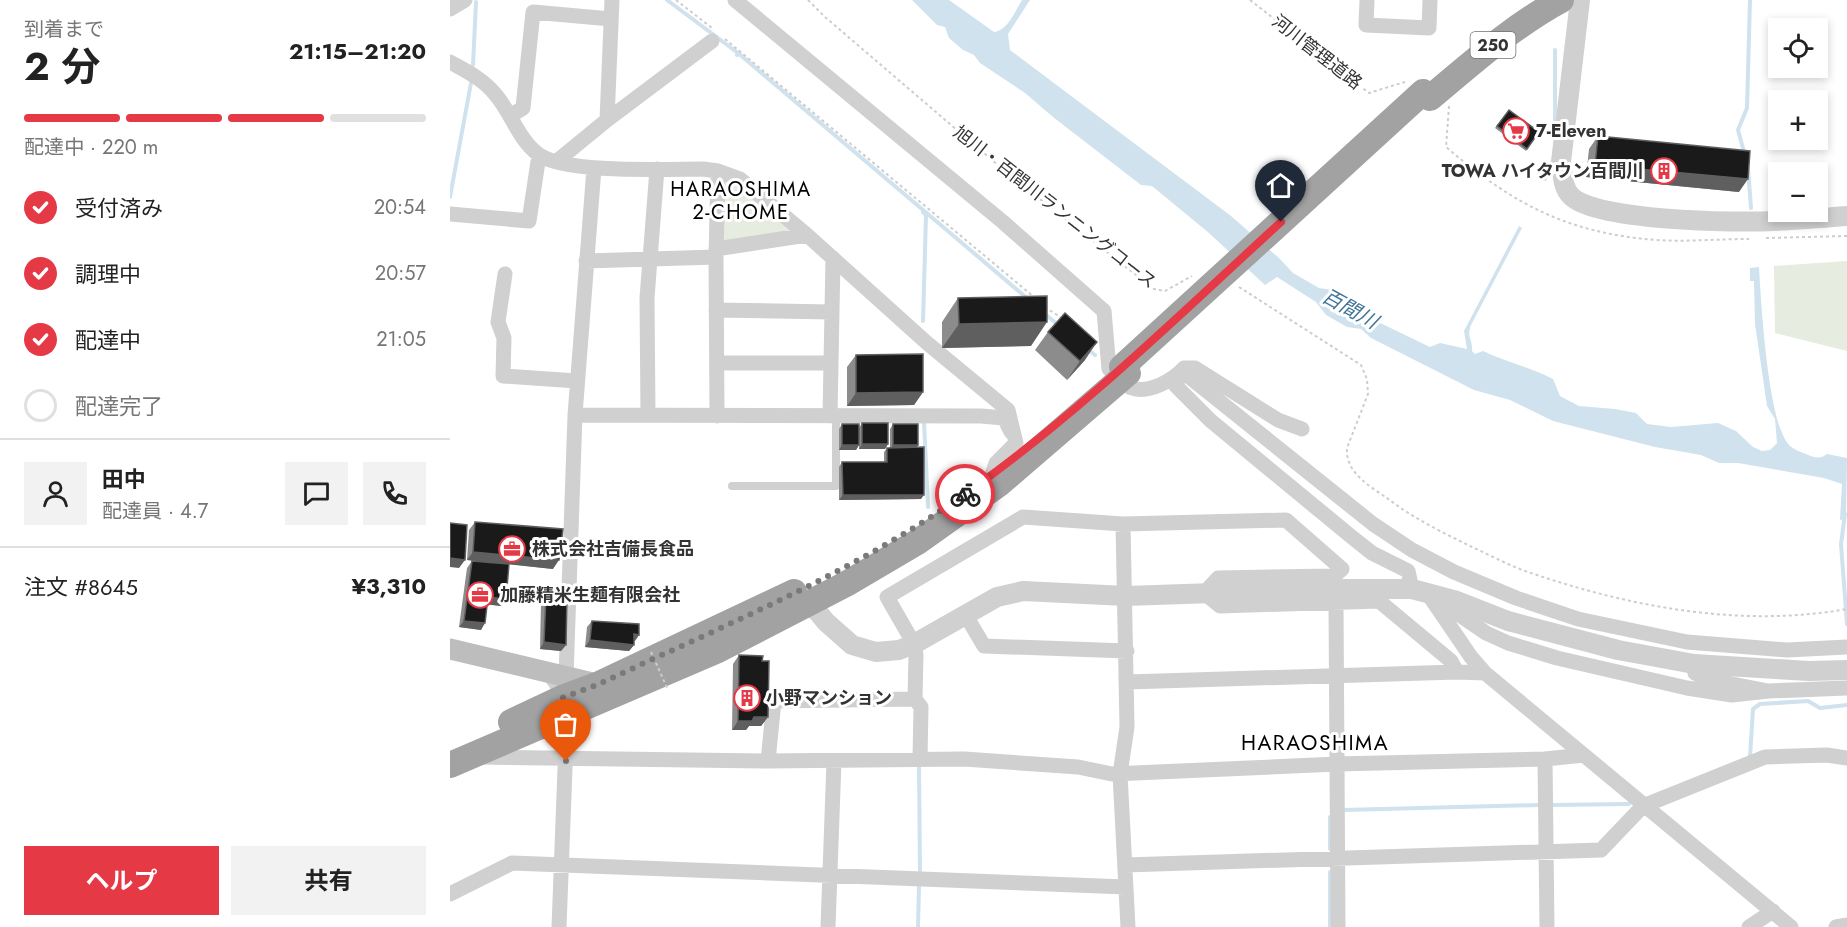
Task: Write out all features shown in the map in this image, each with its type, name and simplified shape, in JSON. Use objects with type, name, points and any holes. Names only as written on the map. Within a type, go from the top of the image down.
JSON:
[{"type":"highway","name":"250","points":[[561,691],[657,686],[874,568],[919,541],[968,507],[1044,447],[1420,91],[1538,0]]},
{"type":"highway","name":"250","points":[[1420,91],[1485,52],[1518,27],[1561,0]]},
{"type":"highway","name":"250","points":[[454,758],[561,691],[597,685],[795,592],[870,554],[942,510],[992,475],[1121,373]]},
{"type":"main road","points":[[450,649],[561,691]]},
{"type":"main road","points":[[597,685],[657,686]]},
{"type":"street","points":[[450,9],[465,0]]},
{"type":"street","points":[[607,120],[612,0]]},
{"type":"street","points":[[735,0],[1003,222],[1104,311],[1109,369],[1121,373],[1134,389],[1146,389],[1161,384],[1178,375],[1184,368],[1195,368],[1278,420],[1302,429]]},
{"type":"street","points":[[1367,0],[1366,25],[1429,28],[1430,0]]},
{"type":"street","points":[[1580,0],[1562,162],[1564,186],[1572,197],[1590,207],[1629,214],[1686,219],[1772,221],[1847,216]]},
{"type":"street","points":[[510,116],[523,108],[533,12],[611,19]]},
{"type":"street","points":[[556,161],[716,36]]},
{"type":"street","points":[[450,62],[475,75],[496,94],[525,141],[539,155],[556,161],[594,168],[718,171],[740,179],[807,235],[927,343],[1008,410],[1016,443]]},
{"type":"street","points":[[450,214],[529,221],[539,155]]},
{"type":"street","points":[[559,927],[565,759],[561,691],[577,381],[594,168]]},
{"type":"street","points":[[648,415],[647,298],[657,169]]},
{"type":"street","points":[[717,416],[718,171]]},
{"type":"street","points":[[586,261],[650,260],[716,253],[807,235]]},
{"type":"street","points":[[833,258],[831,363],[833,416]]},
{"type":"street","points":[[505,274],[498,322],[504,338],[503,376],[577,381]]},
{"type":"street","points":[[716,310],[832,312]]},
{"type":"street","points":[[717,363],[831,363]]},
{"type":"street","points":[[1178,375],[1176,386],[1211,421],[1372,553],[1408,571],[1419,590],[1485,673],[1791,927]]},
{"type":"street","points":[[1178,375],[1188,376],[1373,524],[1412,550],[1454,572],[1516,598],[1578,619],[1687,642],[1787,650],[1847,647]]},
{"type":"street","points":[[575,415],[1004,418],[1016,443]]},
{"type":"street","points":[[992,475],[996,463],[1016,443]]},
{"type":"street","points":[[920,759],[921,707],[915,699],[914,644],[887,597],[1023,517],[1123,524],[1286,520],[1342,569],[1335,576],[1218,578],[1204,593]]},
{"type":"street","points":[[1123,524],[1127,727],[1120,774],[1128,927]]},
{"type":"street","points":[[1419,590],[1486,633],[1508,643],[1557,658],[1687,688],[1732,694],[1847,688]]},
{"type":"street","points":[[805,604],[817,610],[826,622],[852,645],[876,652],[899,650],[914,644],[997,597],[1023,591],[1126,596],[1419,590],[1457,600],[1508,621],[1618,650],[1694,664],[1809,671],[1847,670]]},
{"type":"street","points":[[1204,593],[1220,606],[1379,601],[1451,661],[1457,672]]},
{"type":"street","points":[[1336,603],[1338,927]]},
{"type":"street","points":[[965,614],[984,646],[1127,651]]},
{"type":"street","points":[[1694,664],[1695,673],[1707,679],[1768,691]]},
{"type":"street","points":[[1127,682],[1485,673]]},
{"type":"street","points":[[768,761],[774,701],[915,699]]},
{"type":"street","points":[[454,758],[768,761],[964,759],[1078,767],[1120,774],[1337,764],[1545,759],[1584,755]]},
{"type":"street","points":[[1125,865],[1601,850],[1643,806],[1765,757],[1827,755],[1847,758]]},
{"type":"street","points":[[1545,759],[1547,927]]},
{"type":"street","points":[[828,927],[834,761]]},
{"type":"street","points":[[450,894],[512,863],[1126,887]]},
{"type":"street","points":[[1749,927],[1773,911]]},
{"type":"street","points":[[1836,927],[1847,925]]},
{"type":"lane","points":[[732,486],[836,486],[833,416]]},
{"type":"path","points":[[676,0],[716,36],[1036,299]]},
{"type":"path","name":"旭川・百間川ランニングコース","points":[[808,0],[1013,178],[1154,289],[1165,291],[1199,274]]},
{"type":"path","name":"河川管理道路","points":[[1250,0],[1369,93],[1400,82],[1420,91]]},
{"type":"path","points":[[1236,285],[1361,365],[1367,379],[1368,394],[1347,448],[1347,457],[1355,474],[1404,511],[1455,539],[1526,572],[1655,606],[1730,616],[1806,616],[1847,609]]},
{"type":"path","points":[[1045,306],[1065,320]]},
{"type":"path","points":[[651,652],[657,686]]},
{"type":"shaded area","points":[[722,177],[736,183],[791,228],[788,234],[727,243],[721,239]]},
{"type":"shaded area","points":[[1847,261],[1847,351],[1775,333],[1774,266]]},
{"type":"water","name":"百間川","points":[[912,0],[949,0],[994,32],[1007,24],[1022,0],[1030,0],[1008,34],[1010,50],[1231,216],[1293,273],[1319,288],[1333,290],[1348,297],[1376,321],[1430,347],[1440,343],[1467,349],[1464,331],[1519,226],[1522,228],[1471,325],[1469,333],[1472,351],[1475,354],[1483,351],[1553,379],[1560,396],[1579,406],[1636,413],[1647,424],[1671,427],[1718,423],[1736,431],[1753,447],[1762,451],[1770,450],[1777,443],[1775,419],[1767,406],[1755,324],[1754,281],[1750,281],[1750,268],[1759,267],[1767,361],[1776,413],[1782,432],[1789,445],[1811,456],[1822,457],[1827,454],[1847,458],[1846,519],[1840,520],[1842,484],[1824,478],[1738,463],[1719,463],[1701,455],[1655,447],[1553,421],[1510,400],[1474,390],[1371,338],[1361,329],[1347,327],[1326,315],[1316,302],[1277,277],[1265,285],[1209,233],[1152,186],[1141,185],[1025,93],[980,63],[974,55],[963,50],[949,38],[945,27],[937,25]]},
{"type":"building","name":"7-Eleven","points":[[1509,110],[1539,132],[1527,149],[1497,126]]},
{"type":"building","points":[[1598,136],[1750,151],[1748,179],[1595,165]]},
{"type":"building","points":[[1047,296],[1047,322],[959,324],[958,298]]},
{"type":"building","points":[[1065,313],[1097,342],[1080,361],[1048,332]]},
{"type":"building","points":[[923,354],[923,392],[856,393],[856,355]]},
{"type":"building","points":[[862,423],[888,423],[888,444],[862,444]]},
{"type":"building","points":[[842,424],[859,424],[859,445],[842,445]]},
{"type":"building","points":[[893,424],[918,424],[918,445],[893,445]]},
{"type":"building","points":[[924,447],[924,495],[843,495],[842,462],[887,462],[887,448]]},
{"type":"building","points":[[475,522],[563,529],[559,560],[473,552]]},
{"type":"building","points":[[450,523],[467,525],[465,560],[450,558]]},
{"type":"building","points":[[472,561],[509,564],[506,599],[488,597],[485,623],[464,621]]},
{"type":"building","points":[[546,595],[567,596],[566,645],[544,642]]},
{"type":"building","points":[[592,621],[639,624],[639,635],[634,634],[634,645],[590,640]]},
{"type":"building","name":"小野マンション","points":[[739,655],[763,656],[762,661],[769,661],[768,717],[754,717],[752,721],[738,721]]},
{"type":"waterway","points":[[667,0],[738,53],[737,55]]},
{"type":"waterway","points":[[1744,152],[1738,130],[1747,108],[1750,0]]},
{"type":"waterway","points":[[473,65],[476,2]]},
{"type":"waterway","points":[[1555,50],[1555,131]]},
{"type":"waterway","points":[[738,53],[1028,299]]},
{"type":"waterway","points":[[450,197],[471,83]]},
{"type":"waterway","points":[[1545,179],[1552,162]]},
{"type":"waterway","points":[[1748,168],[1751,208]]},
{"type":"waterway","points":[[923,212],[926,215],[923,321]]},
{"type":"waterway","points":[[1045,314],[1058,325]]},
{"type":"waterway","points":[[1087,349],[1095,355]]},
{"type":"waterway","points":[[924,422],[928,507]]},
{"type":"waterway","points":[[1845,514],[1841,544],[1847,624]]},
{"type":"waterway","points":[[1748,758],[1750,757],[1753,709],[1760,704],[1808,701],[1820,708],[1847,705]]},
{"type":"waterway","points":[[919,764],[920,874]]},
{"type":"waterway","points":[[1552,805],[1629,804]]},
{"type":"waterway","points":[[1343,810],[1539,805]]},
{"type":"waterway","points":[[1330,817],[1330,849]]},
{"type":"waterway","points":[[1330,872],[1330,927]]},
{"type":"waterway","points":[[918,927],[919,885]]},
{"type":"way so far","points":[[566,761],[567,716],[562,698],[597,685],[851,564],[965,494]]},
{"type":"place","name":"7-Eleven","points":[[1516,131]]},
{"type":"place","name":"TOWA ハイタウン百間川","points":[[1664,171]]},
{"type":"place","name":"株式会社吉備長食品","points":[[512,549]]},
{"type":"place","name":"加藤精米生麺有限会社","points":[[480,595]]},
{"type":"place","name":"小野マンション","points":[[747,698]]},
{"type":"district","name":"HARAOSHIMA 2-CHOME","points":[[741,200]]},
{"type":"district","name":"HARAOSHIMA","points":[[1315,743]]},
{"type":"route","points":[[965,494],[1040,438],[1122,367],[1281,222]]}]
